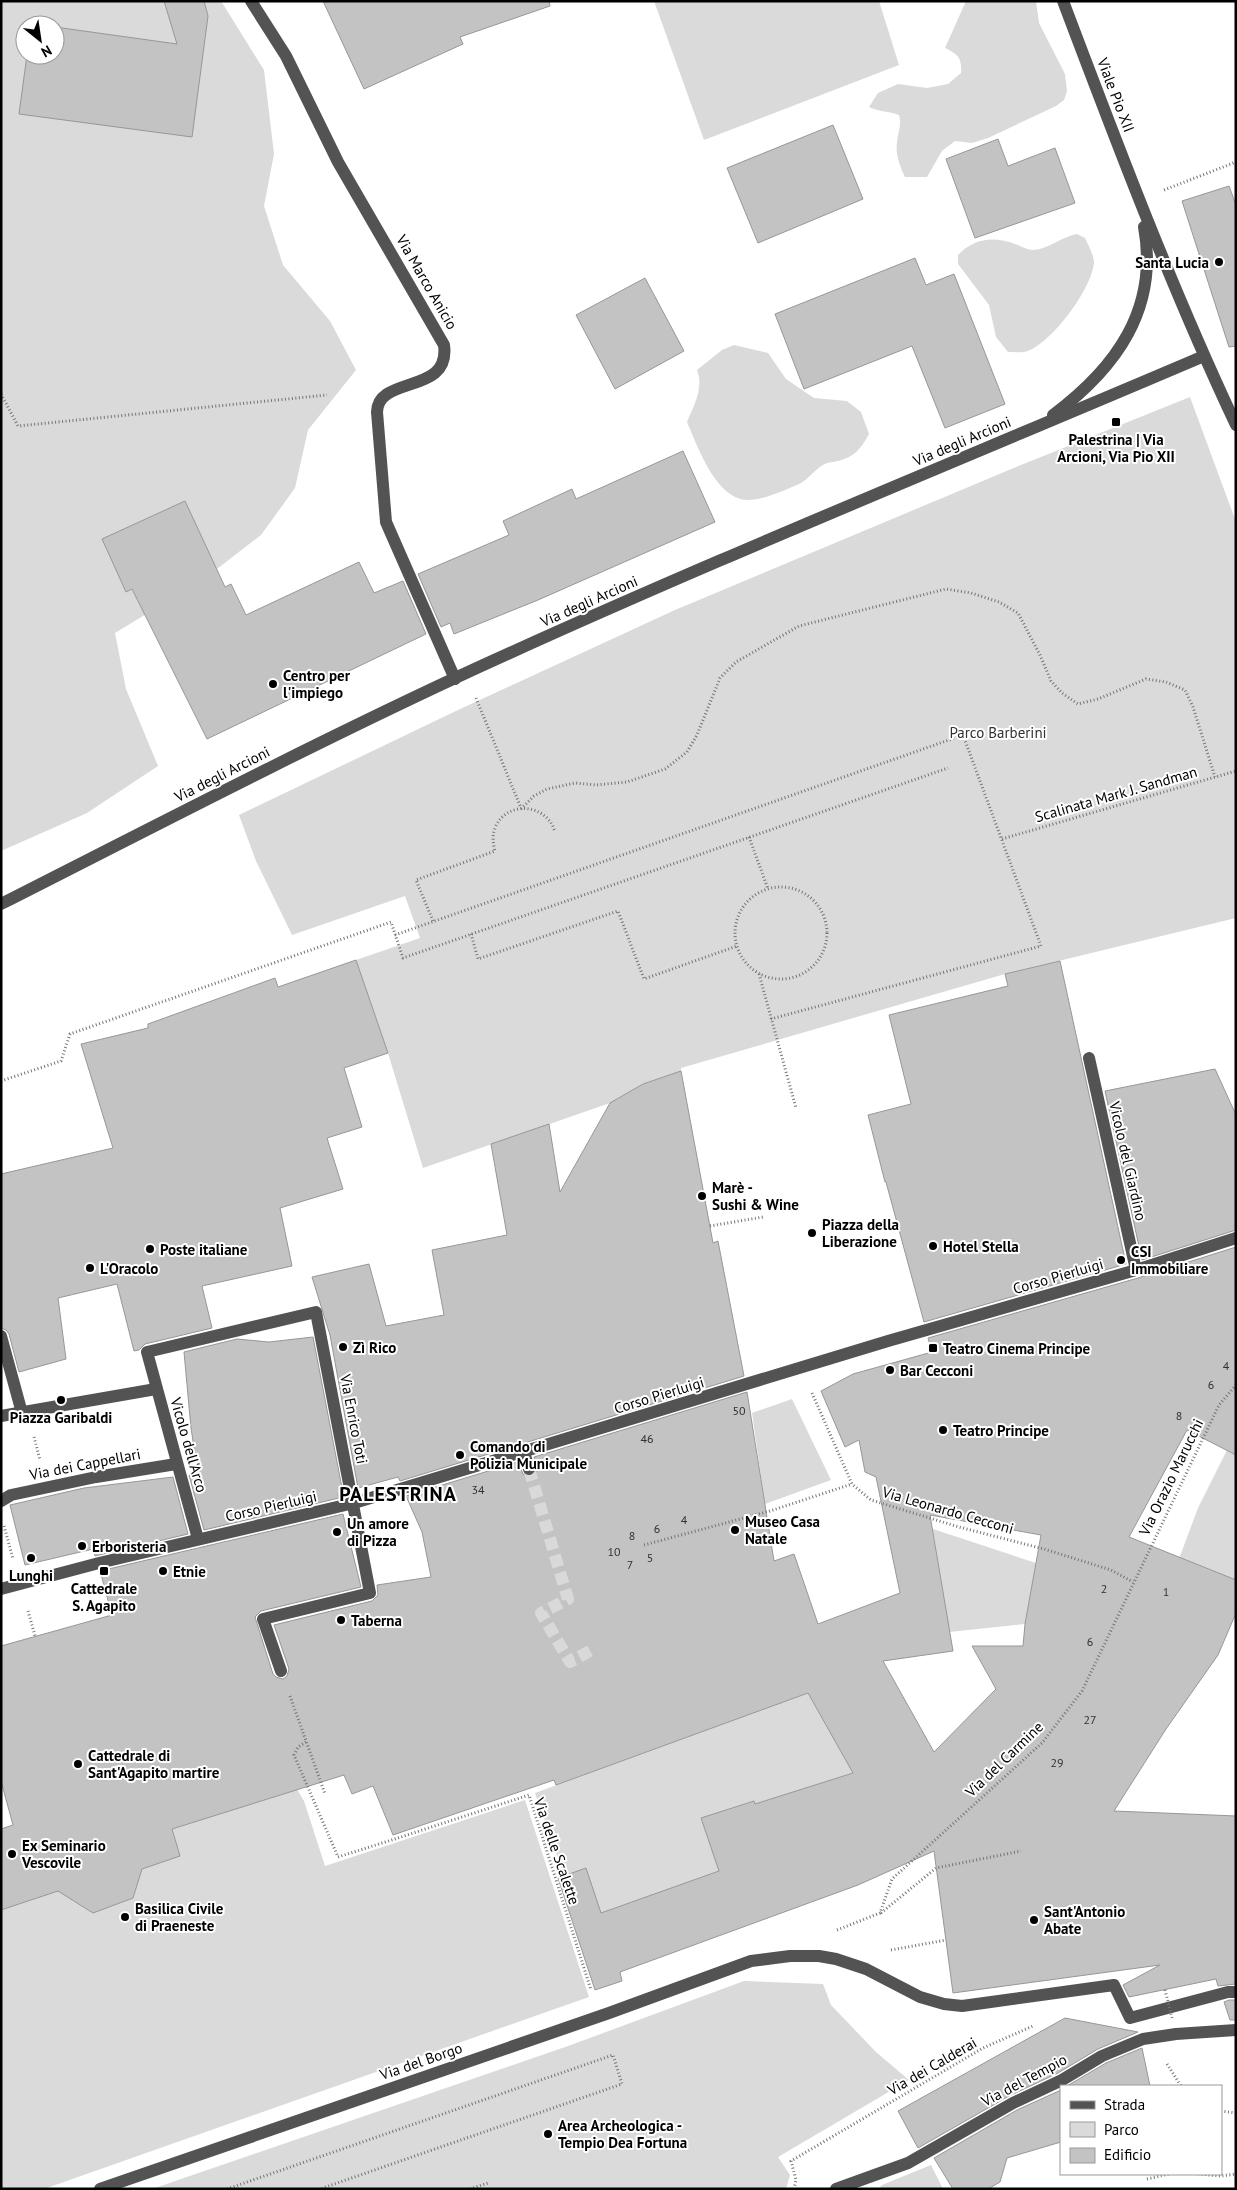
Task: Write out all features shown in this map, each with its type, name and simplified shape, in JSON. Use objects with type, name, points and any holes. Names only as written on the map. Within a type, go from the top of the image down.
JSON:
[{"type":"street","name":"Via Marco Anicio","points":[[251,1],[286,56],[338,162],[444,345],[446,354],[443,364],[435,374],[424,380],[389,392],[382,397],[378,405],[378,412],[386,522],[455,678]]},
{"type":"street","name":"Viale Pio XII","points":[[1063,1],[1138,200],[1204,356],[1236,425]]},
{"type":"street","name":"Viale Pio XII","points":[[1014,437],[1048,419],[1087,388],[1114,357],[1130,329],[1143,297],[1147,275],[1146,241],[1138,200]]},
{"type":"street","name":"Via degli Arcioni","points":[[1,904],[455,678],[690,574],[1204,356]]},
{"type":"street","name":"Vicolo del Giardino","points":[[1089,1058],[1136,1270]]},
{"type":"street","name":"Corso Pierluigi","points":[[1,1589],[198,1539],[354,1503],[888,1341],[1136,1270],[1236,1238]]},
{"type":"street","name":"Via Enrico Toti","points":[[156,1389],[147,1352],[316,1312],[370,1593],[263,1619],[281,1671]]},
{"type":"street","points":[[1,1336],[25,1413]]},
{"type":"street","points":[[1,1416],[156,1389]]},
{"type":"street","name":"Vicolo dell'Arco","points":[[156,1389],[198,1539]]},
{"type":"street","points":[[524,1452],[529,1470]]},
{"type":"street","name":"Via dei Cappellari","points":[[1,1501],[11,1495],[96,1477],[176,1464]]},
{"type":"street","name":"Via del Borgo","points":[[100,2189],[609,2013],[752,1961],[790,1956],[819,1956],[866,1969],[920,1997],[944,2004],[962,2006],[1114,1985],[1130,2018],[1228,1992],[1236,1992]]},
{"type":"street","name":"Via del Tempio","points":[[836,2189],[908,2163],[1013,2103],[1062,2080],[1102,2056],[1143,2039],[1176,2034],[1236,2030]]},
{"type":"path","points":[[1138,200],[1236,162]]},
{"type":"path","points":[[1,394],[18,426],[327,395]]},
{"type":"path","points":[[521,809],[534,796],[553,787],[575,784],[596,785],[627,782],[666,769],[687,752],[697,735],[720,678],[736,662],[799,626],[946,589],[971,592],[999,602],[1018,613],[1051,681],[1062,693],[1078,704],[1098,699],[1146,679],[1166,682],[1185,690],[1193,707],[1215,777]]},
{"type":"path","points":[[474,695],[521,809]]},
{"type":"path","points":[[395,935],[963,735],[1041,946],[771,1019]]},
{"type":"path","points":[[1,1081],[61,1061],[70,1034],[390,922],[403,958],[948,768]]},
{"type":"path","name":"Scalinata Mark J. Sandman","points":[[1002,839],[1236,771]]},
{"type":"path","points":[[433,921],[416,880],[495,851],[493,837],[498,822],[509,813],[521,809],[531,809],[545,815],[551,822],[555,832]]},
{"type":"path","points":[[749,837],[768,889]]},
{"type":"path","points":[[780,887],[803,893],[812,900],[825,920],[826,944],[815,965],[805,972],[782,979],[770,978],[759,974],[749,966],[736,946],[735,934],[740,911],[757,894],[768,889],[780,887]]},
{"type":"path","points":[[471,934],[478,958],[618,911],[644,979],[736,946]]},
{"type":"path","points":[[759,974],[796,1108]]},
{"type":"path","points":[[710,1226],[763,1217]]},
{"type":"path","name":"Via Leonardo Cecconi","points":[[803,1367],[812,1396],[852,1484],[871,1500],[886,1506],[1052,1551],[1111,1570],[1133,1582]]},
{"type":"path","name":"Via Orazio Marucchi","points":[[1133,1582],[1219,1405],[1236,1385]]},
{"type":"path","points":[[25,1413],[48,1488]]},
{"type":"path","points":[[644,1545],[770,1511],[852,1484]]},
{"type":"path","points":[[4,1524],[20,1584]]},
{"type":"path","name":"Via del Carmine","points":[[892,1879],[1042,1743],[1082,1690],[1133,1582]]},
{"type":"path","points":[[281,1671],[325,1794]]},
{"type":"path","name":"Via delle Scalette","points":[[306,1742],[298,1747],[294,1755],[338,1857],[529,1795],[588,1985]]},
{"type":"path","points":[[880,1913],[936,1868],[1021,1851]]},
{"type":"path","points":[[894,1949],[946,1940]]},
{"type":"path","points":[[1165,1990],[1172,2018]]},
{"type":"path","name":"Via dei Calderai","points":[[794,2189],[796,2180],[791,2161],[982,2048],[1036,2024]]},
{"type":"path","points":[[227,2189],[612,2055],[622,2084],[320,2189]]},
{"type":"path","points":[[1222,2111],[1236,2113]]},
{"type":"path","points":[[1210,2175],[1236,2174]]},
{"type":"path","points":[[1148,2179],[1165,2175]]},
{"type":"path","points":[[470,2189],[488,2183]]},
{"type":"green space","points":[[1,1],[221,1],[264,70],[274,154],[264,206],[283,265],[330,321],[356,370],[308,430],[295,488],[261,535],[204,579],[115,633],[126,689],[158,766],[87,813],[1,851]]},
{"type":"green space","points":[[654,1],[879,1],[899,65],[704,140]]},
{"type":"green space","points":[[966,1],[1036,1],[1039,23],[1065,74],[1067,91],[1064,100],[1056,106],[988,138],[972,143],[955,141],[942,151],[927,177],[905,177],[897,151],[900,125],[899,115],[869,107],[878,93],[898,84],[927,88],[948,84],[961,73],[960,60],[953,52],[945,48]]},
{"type":"green space","points":[[1077,234],[1085,238],[1094,260],[1086,287],[1069,313],[1048,337],[1026,352],[1008,352],[996,337],[989,305],[958,264],[958,255],[971,245],[985,240],[1007,241],[1033,250],[1044,248]]},
{"type":"green space","points":[[734,345],[768,353],[786,379],[814,398],[847,401],[861,412],[869,434],[860,448],[853,455],[825,464],[799,484],[767,497],[748,500],[737,498],[726,491],[709,470],[687,422],[699,390],[697,370],[722,350]]},
{"type":"green space","name":"Parco Barberini","points":[[1190,397],[1236,522],[1236,918],[1005,974],[681,1068],[681,1071],[643,1084],[610,1103],[423,1168],[388,1053],[356,960],[420,938],[405,896],[292,935],[256,861],[239,815],[458,710],[675,610],[1021,465]]},
{"type":"green space","points":[[792,1399],[831,1480],[765,1504],[752,1413]]},
{"type":"green space","points":[[1227,1450],[1236,1455],[1236,1580],[1179,1559],[1198,1508]]},
{"type":"green space","points":[[933,1529],[1036,1563],[1025,1624],[949,1632]]},
{"type":"green space","points":[[808,1693],[840,1749],[875,1766],[755,1804],[753,1801],[701,1818],[719,1871],[601,1913],[586,1868],[564,1876],[535,1793]]},
{"type":"green space","points":[[297,1789],[304,1801],[325,1866],[525,1800],[589,1997],[44,2189],[1,2189],[1,1910],[38,1898],[63,1871],[72,1900],[93,1913],[133,1898],[140,1875],[138,1870],[179,1856],[172,1829]]},
{"type":"green space","name":"Area Archeologica - Tempio Dea Fortuna","points":[[744,1981],[823,1984],[831,2005],[876,2052],[909,2080],[778,2157],[790,2175],[786,2189],[152,2189],[568,2046]]},
{"type":"green space","points":[[931,2165],[943,2189],[878,2189],[882,2185]]},
{"type":"building","points":[[164,1],[204,1],[208,16],[192,137],[19,114],[26,65],[65,65],[65,28],[177,44]]},
{"type":"building","points":[[323,1],[549,1],[550,6],[460,37],[463,44],[364,89]]},
{"type":"building","points":[[833,125],[863,199],[758,243],[727,168]]},
{"type":"building","points":[[998,139],[1008,166],[1055,148],[1075,203],[975,238],[946,159]]},
{"type":"building","name":"Santa Lucia","points":[[1229,186],[1236,205],[1236,346],[1229,347],[1182,201]]},
{"type":"building","points":[[915,258],[926,285],[954,274],[1005,404],[945,428],[912,346],[804,389],[775,314]]},
{"type":"building","points":[[645,278],[684,351],[615,389],[576,315]]},
{"type":"building","points":[[683,451],[715,522],[538,600],[454,634],[450,623],[441,627],[418,574],[509,535],[503,521],[572,489],[576,499]]},
{"type":"building","points":[[185,501],[225,587],[231,584],[246,615],[359,562],[374,593],[403,581],[426,634],[207,739],[132,589],[126,592],[102,539]]},
{"type":"building","points":[[356,960],[388,1053],[344,1068],[362,1127],[327,1138],[343,1189],[280,1208],[292,1266],[202,1286],[212,1328],[145,1344],[139,1350],[134,1351],[117,1284],[58,1298],[66,1359],[19,1372],[9,1334],[1,1328],[1,1174],[113,1148],[81,1044],[148,1028],[148,1024],[275,978],[278,987]]},
{"type":"building","points":[[1060,961],[1126,1264],[924,1322],[868,1115],[911,1104],[889,1015],[1008,986],[1005,974]]},
{"type":"building","points":[[1215,1069],[1236,1115],[1236,1230],[1142,1260],[1105,1091]]},
{"type":"building","points":[[681,1071],[713,1243],[718,1241],[744,1376],[400,1481],[398,1477],[358,1488],[330,1335],[312,1277],[369,1264],[386,1326],[444,1315],[432,1250],[507,1235],[491,1144],[549,1124],[560,1192],[610,1103],[643,1084]]},
{"type":"building","points":[[1236,1247],[1236,1455],[1187,1430],[1129,1537],[1236,1580],[1236,1613],[1218,1655],[1166,1729],[1114,1811],[1236,1816],[1236,1984],[1218,1986],[1216,1979],[1129,1997],[1123,1985],[1160,1965],[953,1993],[934,1851],[858,1885],[620,1972],[622,1981],[595,1990],[558,1878],[586,1868],[601,1913],[719,1871],[701,1818],[754,1801],[755,1804],[853,1773],[808,1693],[556,1785],[554,1780],[393,1835],[373,1786],[352,1794],[344,1775],[172,1829],[180,1856],[142,1869],[133,1898],[93,1913],[58,1891],[1,1910],[1,1829],[13,1825],[1,1781],[1,1646],[112,1615],[100,1571],[343,1514],[361,1587],[261,1611],[255,1617],[273,1674],[283,1679],[287,1676],[289,1669],[274,1625],[372,1601],[378,1595],[377,1585],[431,1577],[422,1532],[406,1496],[518,1462],[523,1474],[532,1477],[537,1470],[534,1457],[747,1392],[774,1561],[794,1554],[818,1624],[900,1593],[876,1477],[865,1472],[859,1440],[845,1447],[821,1391],[853,1374],[932,1352],[928,1338],[1138,1278]],"holes":[[[930,1515],[1041,1535],[1025,1624],[1023,1646],[972,1646],[996,1689],[934,1752],[883,1661],[953,1651]]]},
{"type":"building","points":[[313,1337],[343,1493],[338,1494],[339,1498],[204,1530],[189,1475],[198,1474],[191,1428],[184,1352],[237,1339],[269,1342]]},
{"type":"building","points":[[173,1477],[188,1534],[95,1556],[93,1549],[25,1565],[10,1505],[84,1488]]},
{"type":"building","points":[[1236,2000],[1236,2020],[1230,2020],[1224,2002]]},
{"type":"building","points":[[1065,2018],[1138,2032],[1098,2049],[1058,2073],[1009,2096],[918,2148],[898,2111]]},
{"type":"building","points":[[1142,2048],[1150,2085],[1069,2085],[1106,2063]]},
{"type":"building","points":[[1060,2090],[1060,2142],[1007,2158],[1000,2182],[988,2189],[953,2189],[934,2158],[1017,2110]]},
{"type":"tunnel","points":[[529,1469],[568,1599],[541,1613],[570,1662],[595,1648]]},
{"type":"place","name":"Santa Lucia","points":[[1219,262]]},
{"type":"place","name":"Palestrina | Via Arcioni, Via Pio XII","points":[[1116,422]]},
{"type":"place","name":"Centro per l'impiego","points":[[273,684]]},
{"type":"place","name":"Marè - Sushi & Wine","points":[[702,1196]]},
{"type":"place","name":"Piazza della Liberazione","points":[[812,1233]]},
{"type":"place","name":"Hotel Stella","points":[[933,1246]]},
{"type":"place","name":"Poste italiane","points":[[150,1249]]},
{"type":"place","name":"CSI Immobiliare","points":[[1121,1260]]},
{"type":"place","name":"L'Oracolo","points":[[90,1268]]},
{"type":"place","name":"Zì Rico","points":[[343,1347]]},
{"type":"place","name":"Teatro Cinema Principe","points":[[933,1348]]},
{"type":"place","name":"Bar Cecconi","points":[[890,1370]]},
{"type":"place","name":"Piazza Garibaldi","points":[[61,1400]]},
{"type":"place","name":"Teatro Principe","points":[[943,1430]]},
{"type":"place","name":"Comando di Polizia Municipale","points":[[460,1455]]},
{"type":"place","name":"Museo Casa Natale","points":[[735,1530]]},
{"type":"place","name":"Un amore di Pizza","points":[[337,1532]]},
{"type":"place","name":"Erboristeria","points":[[82,1546]]},
{"type":"place","name":"Lunghi","points":[[31,1558]]},
{"type":"place","name":"Cattedrale S. Agapito","points":[[104,1571]]},
{"type":"place","name":"Etnie","points":[[163,1571]]},
{"type":"place","name":"Taberna","points":[[341,1620]]},
{"type":"place","name":"Cattedrale di Sant'Agapito martire","points":[[78,1764]]},
{"type":"place","name":"Ex Seminario Vescovile","points":[[12,1854]]},
{"type":"place","name":"Basilica Civile di Praeneste","points":[[125,1917]]},
{"type":"place","name":"Sant'Antonio Abate","points":[[1034,1920]]},
{"type":"place","name":"Area Archeologica - Tempio Dea Fortuna","points":[[548,2134]]},
{"type":"district","name":"PALESTRINA","points":[[398,1494]]}]
